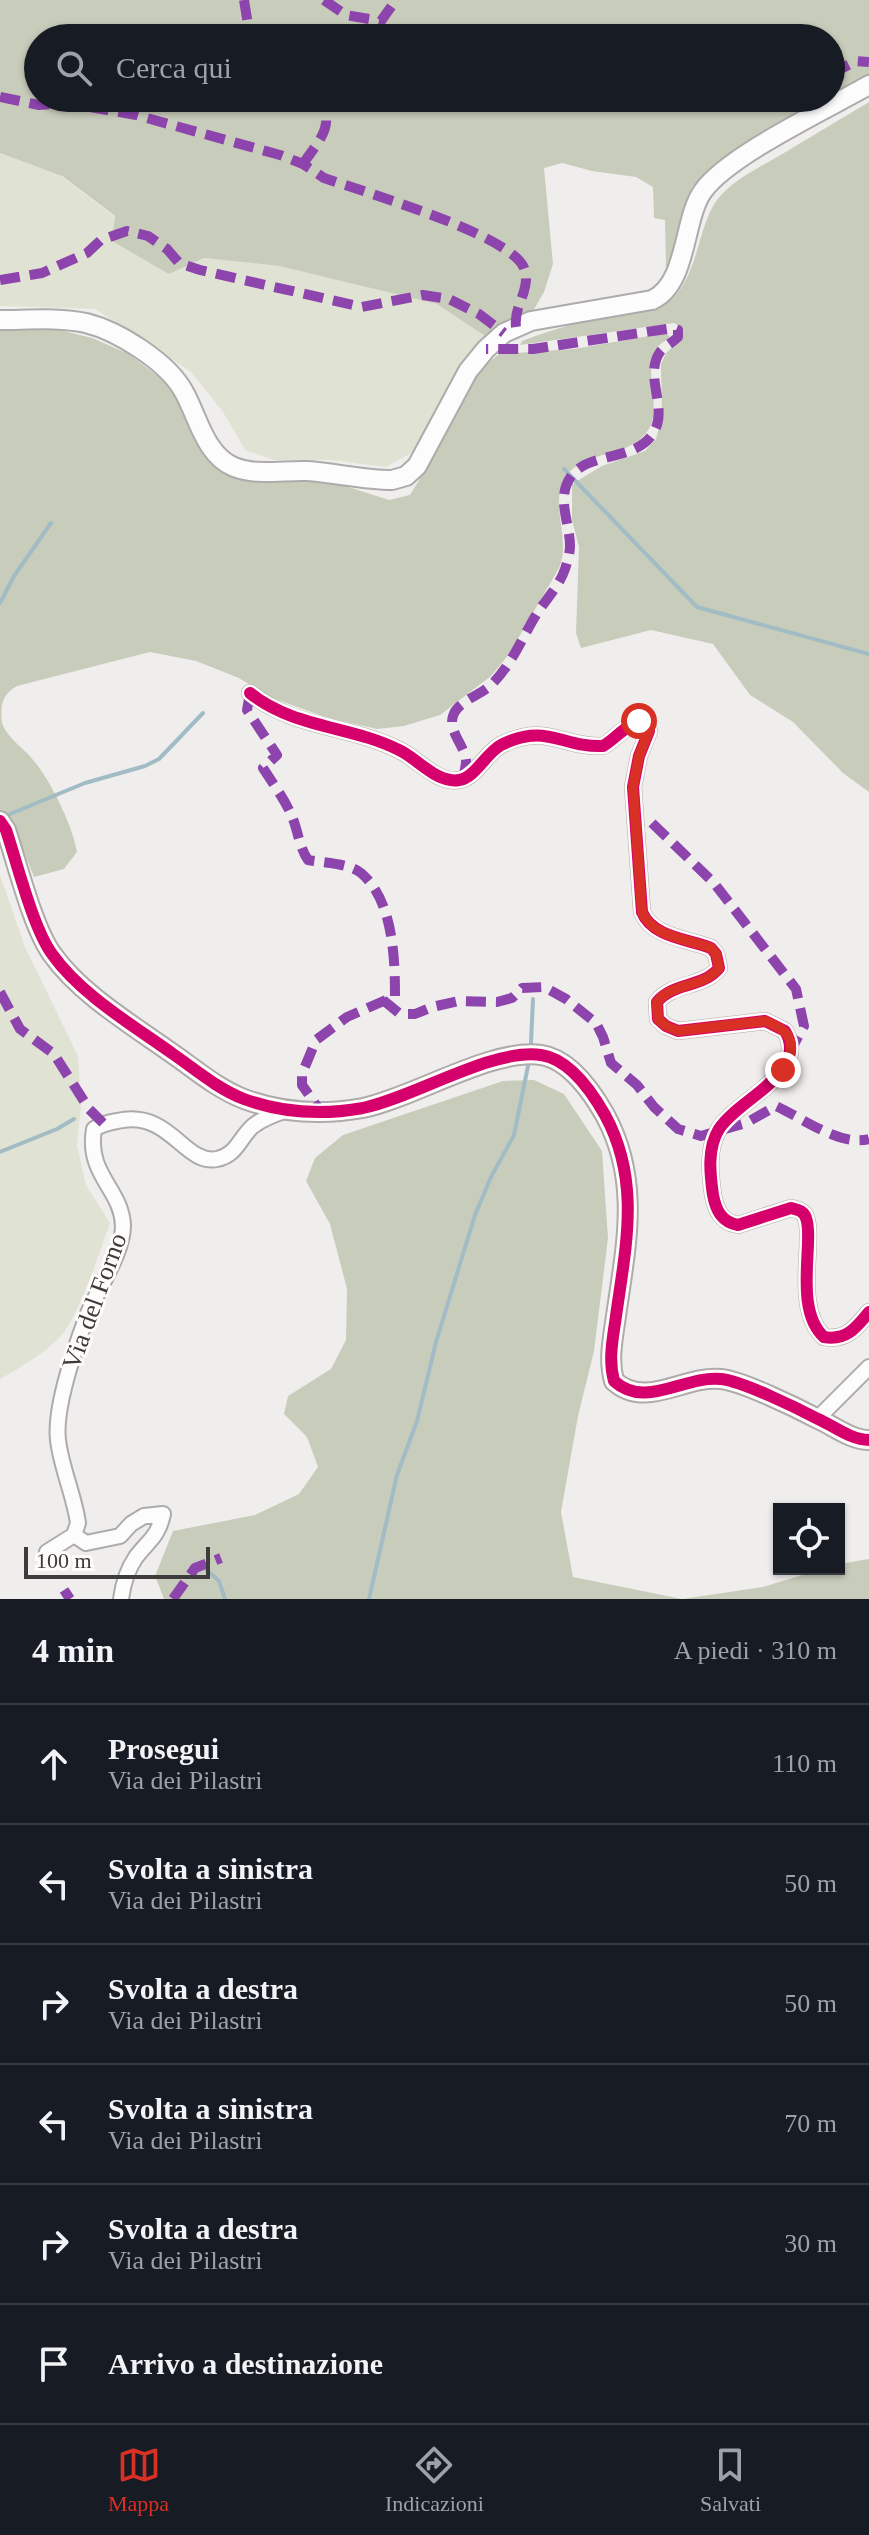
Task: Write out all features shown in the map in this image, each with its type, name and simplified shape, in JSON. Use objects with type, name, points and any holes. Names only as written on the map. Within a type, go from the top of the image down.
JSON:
[{"type":"street","points":[[845,99],[869,85]]},
{"type":"street","points":[[0,320],[83,323],[101,328],[146,353],[183,389],[212,448],[234,467],[262,472],[303,471],[398,479],[417,466],[468,371],[504,333],[531,321],[652,300],[662,295],[677,268],[698,200],[712,181],[748,154],[822,112]]},
{"type":"street","points":[[250,693],[264,704],[302,720],[399,749],[426,768],[457,781],[468,777],[498,746],[517,739],[551,735],[603,746],[632,724],[645,722],[649,731],[639,756],[633,787],[642,912],[646,921],[664,933],[711,948],[716,954],[719,968],[711,978],[664,993],[657,1002],[658,1019],[678,1031],[765,1021],[785,1031],[792,1048],[783,1070],[718,1129],[710,1162],[717,1209],[722,1219],[738,1225],[791,1208],[800,1210],[808,1232],[807,1283],[812,1322],[824,1337],[842,1337],[853,1332],[869,1312]]},
{"type":"street","points":[[0,821],[6,830],[50,953],[128,1021],[219,1087],[242,1098],[287,1110],[331,1113],[380,1103],[502,1058],[522,1054],[541,1055],[564,1064],[588,1090],[605,1115],[624,1161],[629,1221],[611,1354],[614,1381],[623,1389],[650,1393],[706,1379],[738,1383],[860,1440],[869,1440]]},
{"type":"street","name":"Via del Forno","points":[[74,1535],[78,1523],[75,1503],[57,1437],[64,1386],[87,1317],[120,1244],[123,1225],[117,1202],[95,1164],[91,1143],[94,1129],[103,1123],[142,1119],[161,1126],[204,1159],[218,1159],[235,1150],[252,1127],[270,1115],[287,1110]]},
{"type":"street","points":[[818,1418],[869,1367]]},
{"type":"street","points":[[47,1552],[74,1535],[86,1543],[120,1536],[144,1516],[163,1514],[157,1535],[135,1558],[127,1574],[121,1599]]},
{"type":"green space","points":[[0,0],[869,0],[869,76],[845,89],[845,24],[24,24],[24,112],[806,112],[709,169],[692,187],[678,246],[666,269],[665,220],[654,218],[653,187],[636,177],[562,163],[544,168],[553,264],[544,292],[529,318],[488,338],[437,304],[279,266],[204,258],[169,274],[112,241],[115,216],[62,176],[0,153]]},
{"type":"green space","points":[[869,102],[869,792],[843,773],[793,722],[750,695],[713,644],[651,630],[581,648],[576,633],[579,547],[572,520],[572,484],[602,466],[645,451],[656,439],[662,416],[661,364],[666,353],[682,338],[683,329],[674,323],[520,345],[522,341],[572,324],[659,309],[673,298],[683,284],[707,219],[723,193],[750,173]]},
{"type":"green space","points":[[0,153],[58,174],[115,217],[169,274],[204,258],[279,266],[438,304],[488,338],[415,451],[386,467],[330,460],[274,460],[245,450],[223,412],[191,372],[95,309],[0,306]]},
{"type":"green space","points":[[0,329],[56,329],[92,338],[129,354],[177,391],[194,435],[218,468],[236,479],[336,483],[389,500],[410,495],[480,370],[499,354],[574,349],[666,333],[670,337],[658,346],[653,358],[653,414],[646,433],[637,442],[590,459],[570,472],[560,492],[563,546],[559,568],[509,654],[491,676],[440,715],[404,726],[377,729],[325,717],[270,697],[239,678],[196,661],[150,652],[12,689],[3,701],[2,723],[8,734],[41,770],[54,792],[77,852],[64,869],[34,877],[13,825],[0,811]]},
{"type":"green space","points":[[0,875],[25,947],[78,1056],[81,1107],[77,1145],[86,1185],[110,1223],[84,1292],[66,1329],[45,1350],[0,1379]]},
{"type":"green space","points":[[534,1080],[564,1094],[602,1151],[608,1238],[594,1351],[578,1416],[561,1512],[573,1577],[682,1599],[164,1599],[155,1576],[173,1531],[255,1515],[299,1494],[318,1467],[307,1437],[284,1414],[288,1396],[331,1369],[346,1340],[347,1289],[330,1224],[306,1181],[315,1158],[343,1135],[503,1081]]},
{"type":"green space","points":[[869,1559],[869,1599],[682,1599],[763,1587],[802,1575],[845,1575],[845,1563]]},
{"type":"waterway","points":[[564,469],[697,607],[869,654]]},
{"type":"waterway","points":[[0,603],[14,576],[51,523]]},
{"type":"waterway","points":[[10,814],[85,783],[159,759],[203,713]]},
{"type":"waterway","points":[[531,1043],[533,999]]},
{"type":"waterway","points":[[369,1599],[397,1475],[417,1421],[436,1342],[475,1215],[514,1135],[528,1066]]},
{"type":"waterway","points":[[0,1152],[74,1119]]},
{"type":"waterway","points":[[202,1566],[219,1581],[225,1599]]},
{"type":"marked path","points":[[244,0],[248,24]]},
{"type":"marked path","points":[[324,0],[346,15],[381,21],[396,0]]},
{"type":"marked path","points":[[845,67],[856,61],[869,62]]},
{"type":"marked path","points":[[0,97],[24,102]]},
{"type":"marked path","points":[[119,112],[280,155],[303,164],[324,178],[400,203],[493,242],[513,255],[524,268],[526,283],[516,327]]},
{"type":"marked path","points":[[303,164],[324,132],[324,112]]},
{"type":"marked path","points":[[0,280],[42,273],[87,253],[101,240],[127,231],[148,236],[167,249],[179,263],[200,270],[362,307],[423,295],[449,299],[479,314],[504,333]]},
{"type":"marked path","points":[[463,779],[466,761],[453,727],[455,711],[490,686],[504,670],[562,576],[570,546],[564,501],[567,483],[572,475],[591,462],[638,447],[655,430],[659,411],[654,371],[656,361],[660,352],[678,337],[678,330],[673,328],[533,349],[486,349]]},
{"type":"marked path","points":[[250,693],[247,710],[277,755],[263,768],[290,812],[308,860],[343,865],[361,873],[380,898],[390,930],[395,996],[347,1017],[316,1040],[302,1074],[302,1085],[321,1112]]},
{"type":"marked path","points":[[652,823],[714,883],[796,989],[804,1026],[792,1048]]},
{"type":"marked path","points":[[383,1000],[400,1014],[415,1014],[459,1001],[497,1002],[512,998],[522,988],[544,987],[566,999],[596,1023],[611,1063],[637,1085],[654,1107],[678,1129],[701,1136],[746,1123],[776,1106],[834,1135],[846,1139],[869,1139]]},
{"type":"marked path","points":[[0,992],[20,1029],[54,1054],[89,1109],[103,1123]]},
{"type":"marked path","points":[[173,1599],[195,1568],[221,1558]]},
{"type":"marked path","points":[[64,1590],[70,1599]]},
{"type":"cycle path","points":[[250,693],[285,713],[381,742],[451,780],[465,778],[501,745],[517,739],[543,736],[603,746],[628,727],[645,722],[649,731],[639,756],[633,787],[642,912],[662,932],[711,948],[716,954],[719,968],[705,979],[664,996],[657,1002],[658,1019],[678,1031],[765,1021],[785,1031],[790,1046],[788,1060],[780,1073],[728,1118],[715,1136],[710,1170],[716,1206],[724,1218],[738,1225],[791,1208],[804,1214],[808,1228],[809,1306],[812,1318],[824,1337],[844,1335],[869,1312]]},
{"type":"cycle path","points":[[0,821],[6,830],[38,928],[64,969],[125,1021],[234,1095],[288,1110],[348,1110],[384,1102],[500,1059],[541,1055],[561,1063],[579,1078],[600,1106],[623,1164],[628,1214],[612,1348],[614,1381],[626,1389],[639,1392],[652,1392],[707,1379],[730,1381],[784,1402],[849,1435],[869,1440]]},
{"type":"route","points":[[639,721],[645,722],[649,731],[639,756],[633,787],[642,912],[646,921],[664,933],[711,948],[716,954],[719,968],[711,978],[664,993],[657,1002],[658,1019],[678,1031],[765,1021],[778,1026],[785,1031],[792,1048],[783,1070]]}]
